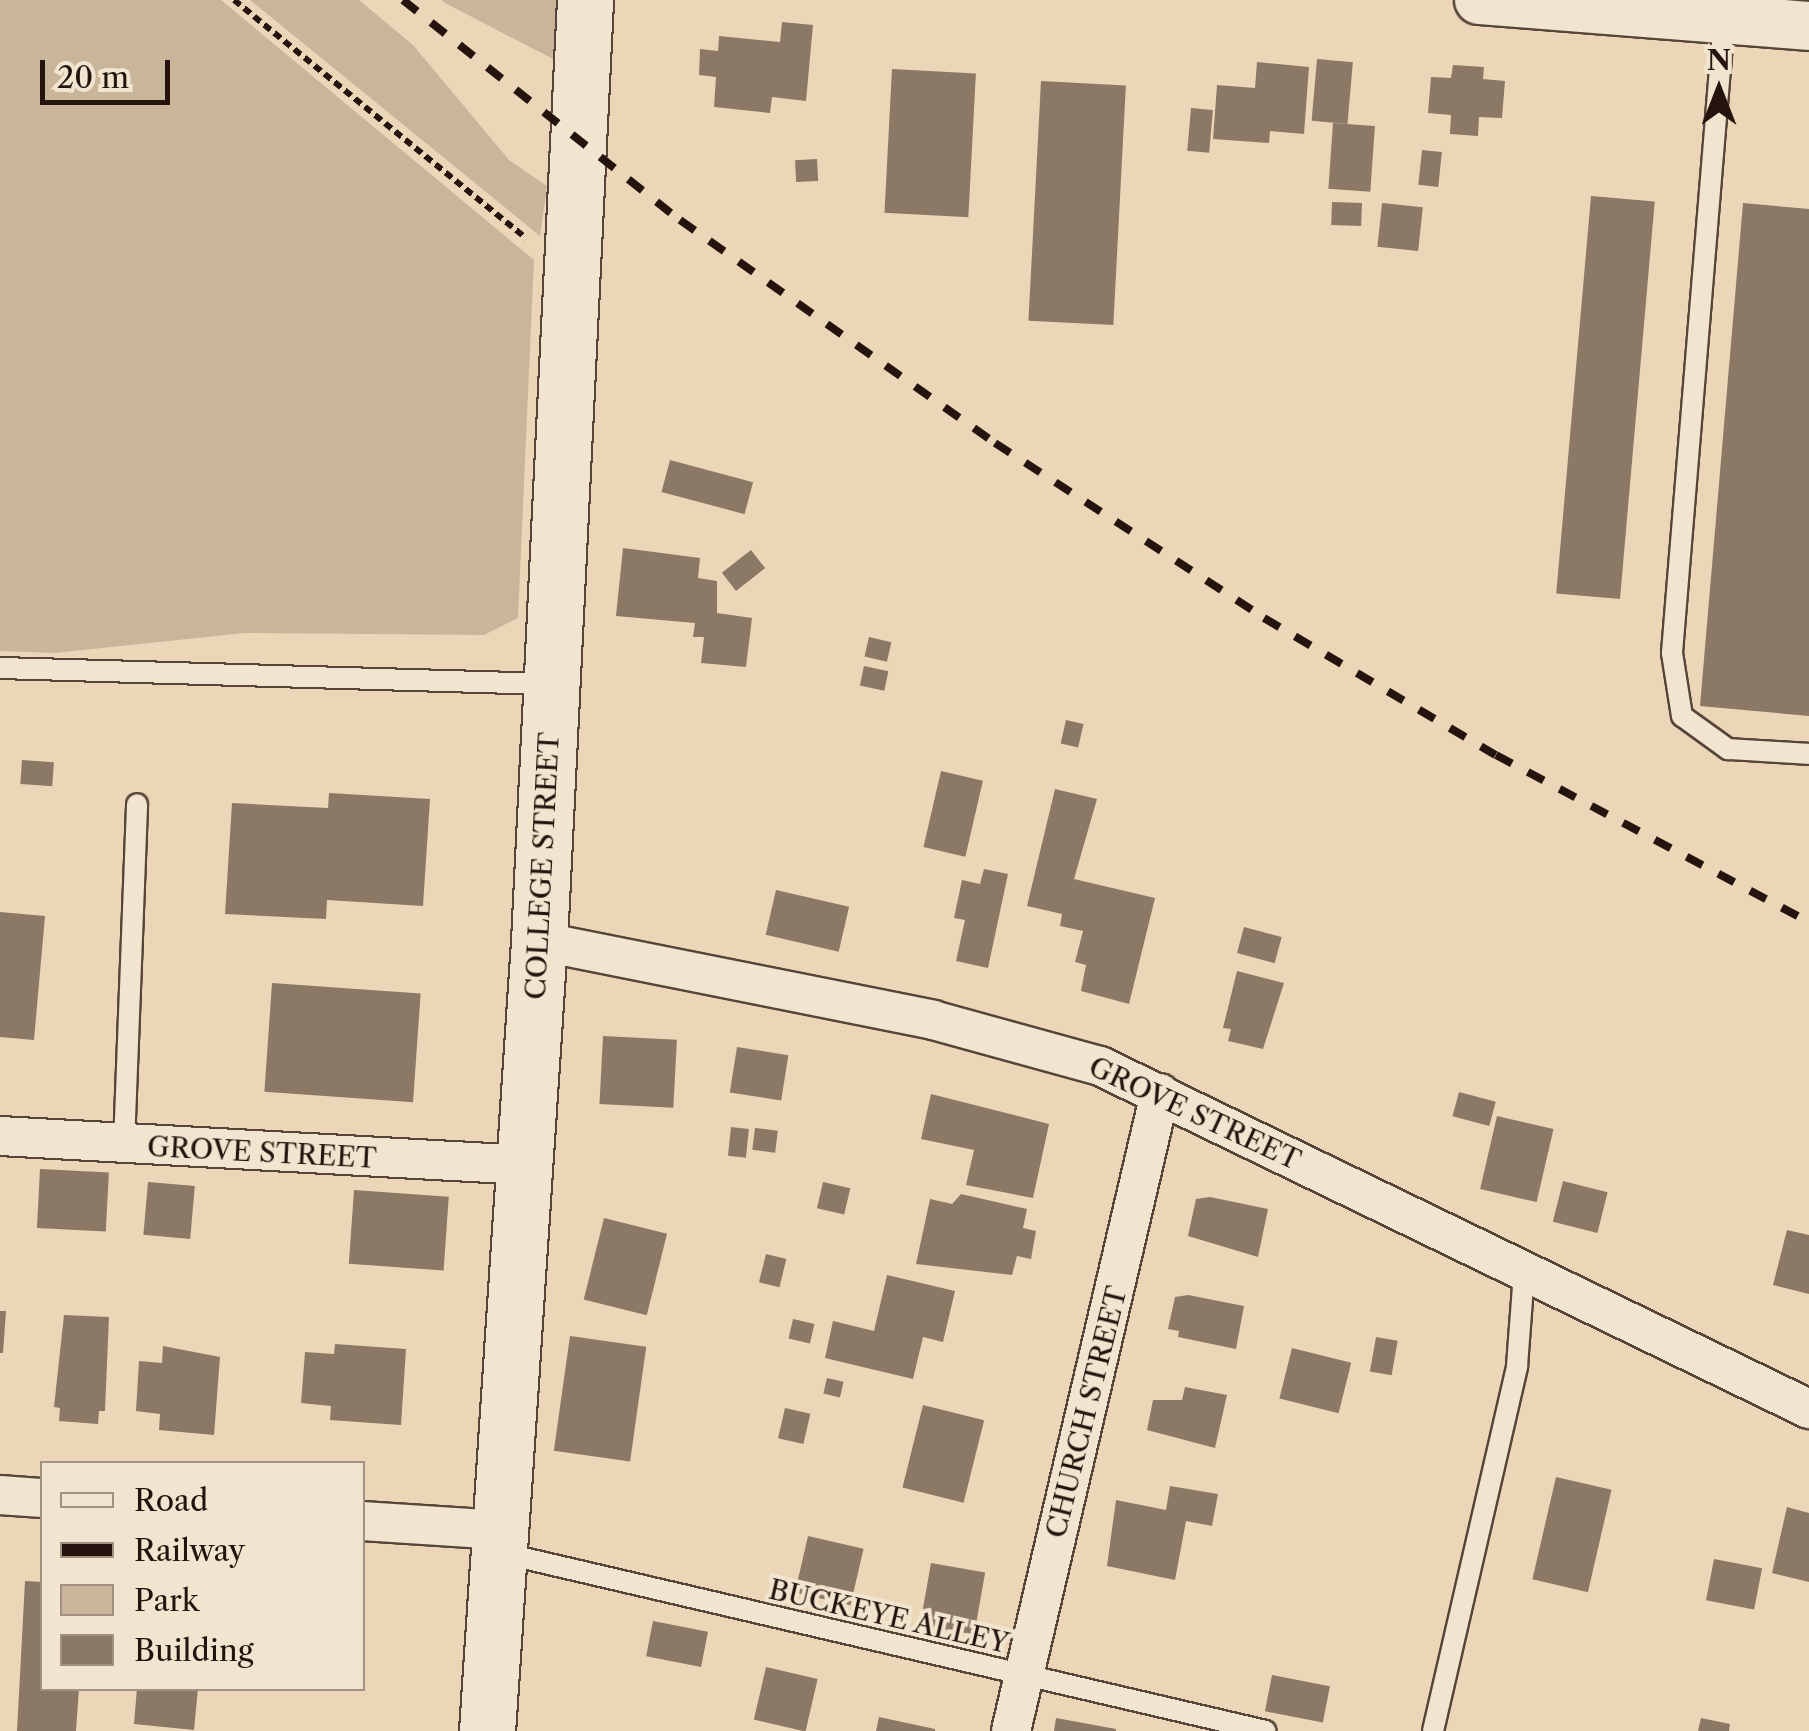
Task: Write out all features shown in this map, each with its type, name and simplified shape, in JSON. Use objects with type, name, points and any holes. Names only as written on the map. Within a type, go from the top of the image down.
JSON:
[{"type":"main road","name":"COLLEGE STREET","points":[[487,1731],[539,941],[585,0]]},
{"type":"street","points":[[1479,0],[1809,26]]},
{"type":"street","name":"GROVE STREET","points":[[539,941],[933,1020],[1058,1051],[1160,1093],[1809,1408]]},
{"type":"street","name":"CHURCH STREET","points":[[1011,1731],[1160,1093]]},
{"type":"street","name":"GROVE STREET","points":[[0,1136],[124,1146],[525,1165]]},
{"type":"street","points":[[0,1495],[40,1498]]},
{"type":"street","points":[[365,1521],[500,1541]]},
{"type":"lane","points":[[1724,20],[1672,653],[1682,716],[1728,749],[1809,754]]},
{"type":"lane","points":[[0,668],[552,684]]},
{"type":"lane","points":[[124,1146],[137,804]]},
{"type":"lane","points":[[1433,1731],[1517,1366],[1524,1273]]},
{"type":"lane","name":"BUCKEYE ALLEY","points":[[500,1541],[1021,1676],[1266,1731]]},
{"type":"path","points":[[234,0],[538,248]]},
{"type":"green space","points":[[0,0],[221,0],[534,260],[518,618],[484,635],[244,633],[55,653],[0,651]]},
{"type":"green space","points":[[250,0],[359,0],[413,45],[509,160],[547,186],[540,236]]},
{"type":"green space","points":[[442,0],[557,0],[553,59],[445,3]]},
{"type":"building","points":[[782,22],[813,25],[806,101],[772,97],[770,113],[714,107],[716,77],[699,75],[700,49],[718,51],[719,36],[780,42]]},
{"type":"building","points":[[1317,59],[1353,62],[1347,124],[1312,121]]},
{"type":"building","points":[[1257,62],[1309,67],[1304,134],[1270,131],[1269,143],[1213,139],[1217,85],[1255,88]]},
{"type":"building","points":[[1453,65],[1484,67],[1483,79],[1505,81],[1502,118],[1479,117],[1478,136],[1450,134],[1451,115],[1428,113],[1431,77],[1451,78]]},
{"type":"building","points":[[892,69],[976,73],[968,217],[884,213]]},
{"type":"building","points":[[1041,81],[1126,85],[1113,325],[1028,321]]},
{"type":"building","points":[[1191,108],[1213,110],[1209,153],[1187,151]]},
{"type":"building","points":[[1333,123],[1375,126],[1370,192],[1328,189]]},
{"type":"building","points":[[1422,150],[1442,152],[1438,187],[1418,185]]},
{"type":"building","points":[[817,159],[818,181],[796,182],[795,160]]},
{"type":"building","points":[[1591,196],[1655,202],[1620,599],[1556,593]]},
{"type":"building","points":[[1332,202],[1362,203],[1361,226],[1331,225]]},
{"type":"building","points":[[1382,203],[1423,207],[1418,251],[1377,247]]},
{"type":"building","points":[[1743,203],[1809,209],[1809,716],[1700,706]]},
{"type":"building","points":[[670,460],[753,482],[745,514],[661,492]]},
{"type":"building","points":[[623,548],[700,558],[698,578],[717,581],[717,613],[752,618],[746,667],[701,663],[704,637],[693,637],[695,623],[616,616]]},
{"type":"building","points":[[751,550],[765,568],[736,591],[722,573]]},
{"type":"building","points":[[869,637],[891,642],[887,662],[865,656]]},
{"type":"building","points":[[864,666],[888,671],[884,691],[860,686]]},
{"type":"building","points":[[1066,720],[1084,724],[1078,747],[1061,743]]},
{"type":"building","points":[[22,760],[54,762],[52,786],[20,784]]},
{"type":"building","points":[[941,771],[983,781],[965,857],[923,847]]},
{"type":"building","points":[[1055,789],[1097,799],[1074,879],[1155,898],[1129,1004],[1081,991],[1086,965],[1075,962],[1083,931],[1060,926],[1062,914],[1027,906]]},
{"type":"building","points":[[329,793],[430,799],[423,906],[327,900],[326,919],[225,914],[232,803],[328,808]]},
{"type":"building","points":[[984,869],[1008,874],[988,968],[956,961],[965,920],[954,918],[962,880],[980,884]]},
{"type":"building","points":[[776,890],[849,907],[839,952],[766,935]]},
{"type":"building","points":[[0,912],[45,916],[34,1040],[0,1037]]},
{"type":"building","points":[[1244,927],[1282,937],[1275,963],[1237,953]]},
{"type":"building","points":[[1237,971],[1284,983],[1263,1049],[1228,1041],[1231,1029],[1223,1028]]},
{"type":"building","points":[[272,983],[421,993],[413,1102],[264,1092]]},
{"type":"building","points":[[603,1036],[677,1040],[673,1108],[599,1104]]},
{"type":"building","points":[[737,1047],[788,1055],[781,1101],[730,1092]]},
{"type":"building","points":[[1459,1092],[1496,1102],[1489,1126],[1453,1116]]},
{"type":"building","points":[[931,1094],[1049,1124],[1033,1198],[966,1185],[974,1150],[921,1139]]},
{"type":"building","points":[[1497,1116],[1554,1129],[1537,1202],[1480,1189]]},
{"type":"building","points":[[731,1127],[749,1129],[746,1158],[728,1156]]},
{"type":"building","points":[[755,1128],[778,1131],[775,1153],[752,1150]]},
{"type":"building","points":[[40,1169],[109,1173],[106,1232],[37,1228]]},
{"type":"building","points":[[1563,1181],[1608,1192],[1597,1233],[1553,1222]]},
{"type":"building","points":[[148,1182],[195,1186],[190,1239],[143,1235]]},
{"type":"building","points":[[823,1182],[850,1188],[844,1215],[817,1208]]},
{"type":"building","points":[[354,1190],[449,1197],[444,1270],[349,1264]]},
{"type":"building","points":[[961,1194],[1027,1209],[1023,1228],[1036,1231],[1031,1259],[1017,1256],[1012,1275],[916,1264],[930,1199],[952,1204]]},
{"type":"building","points":[[1210,1197],[1268,1209],[1258,1257],[1188,1236],[1196,1199]]},
{"type":"building","points":[[604,1218],[667,1234],[647,1315],[584,1300]]},
{"type":"building","points":[[1787,1230],[1809,1235],[1809,1294],[1773,1285]]},
{"type":"building","points":[[766,1254],[786,1259],[779,1287],[759,1282]]},
{"type":"building","points":[[887,1275],[955,1291],[943,1342],[923,1337],[913,1379],[825,1358],[833,1321],[874,1331]]},
{"type":"building","points":[[1188,1295],[1244,1306],[1236,1349],[1178,1337],[1179,1331],[1168,1329],[1175,1297]]},
{"type":"building","points":[[0,1311],[6,1311],[3,1353],[0,1353]]},
{"type":"building","points":[[64,1315],[109,1317],[105,1411],[99,1411],[98,1424],[59,1421],[60,1408],[54,1407]]},
{"type":"building","points":[[793,1319],[814,1324],[810,1343],[789,1338]]},
{"type":"building","points":[[570,1336],[646,1347],[630,1462],[554,1451]]},
{"type":"building","points":[[1376,1337],[1398,1341],[1392,1375],[1370,1371]]},
{"type":"building","points":[[335,1344],[406,1349],[401,1425],[330,1420],[331,1406],[301,1403],[305,1352],[334,1354]]},
{"type":"building","points":[[163,1346],[220,1357],[214,1435],[159,1430],[160,1414],[136,1411],[139,1361],[162,1363]]},
{"type":"building","points":[[1292,1348],[1351,1363],[1339,1413],[1279,1398]]},
{"type":"building","points":[[827,1378],[844,1382],[840,1397],[823,1394]]},
{"type":"building","points":[[1185,1387],[1227,1395],[1215,1448],[1147,1430],[1153,1400],[1182,1400]]},
{"type":"building","points":[[923,1405],[984,1420],[964,1503],[902,1487]]},
{"type":"building","points":[[785,1408],[810,1414],[803,1444],[778,1438]]},
{"type":"building","points":[[1556,1477],[1612,1490],[1588,1592],[1532,1579]]},
{"type":"building","points":[[1170,1486],[1218,1494],[1212,1526],[1186,1521],[1175,1580],[1107,1566],[1116,1500],[1166,1510]]},
{"type":"building","points":[[1787,1507],[1809,1513],[1809,1582],[1772,1573]]},
{"type":"building","points":[[808,1536],[864,1549],[850,1605],[795,1593]]},
{"type":"building","points":[[1714,1559],[1762,1568],[1754,1610],[1706,1600]]},
{"type":"building","points":[[931,1563],[985,1573],[974,1635],[920,1625]]},
{"type":"building","points":[[25,1581],[40,1582],[40,1691],[79,1691],[76,1731],[17,1731]]},
{"type":"building","points":[[653,1621],[708,1632],[701,1667],[646,1656]]},
{"type":"building","points":[[766,1667],[818,1679],[806,1731],[754,1720]]},
{"type":"building","points":[[1272,1675],[1330,1686],[1323,1723],[1265,1711]]},
{"type":"building","points":[[137,1691],[198,1691],[194,1730],[134,1724]]},
{"type":"building","points":[[879,1717],[935,1729],[935,1731],[876,1731]]},
{"type":"building","points":[[1056,1718],[1116,1729],[1116,1731],[1054,1731]]},
{"type":"building","points":[[1701,1718],[1730,1724],[1729,1731],[1698,1731]]},
{"type":"railway","points":[[403,0],[680,220],[995,443],[1264,618],[1496,755],[1809,922]]}]
